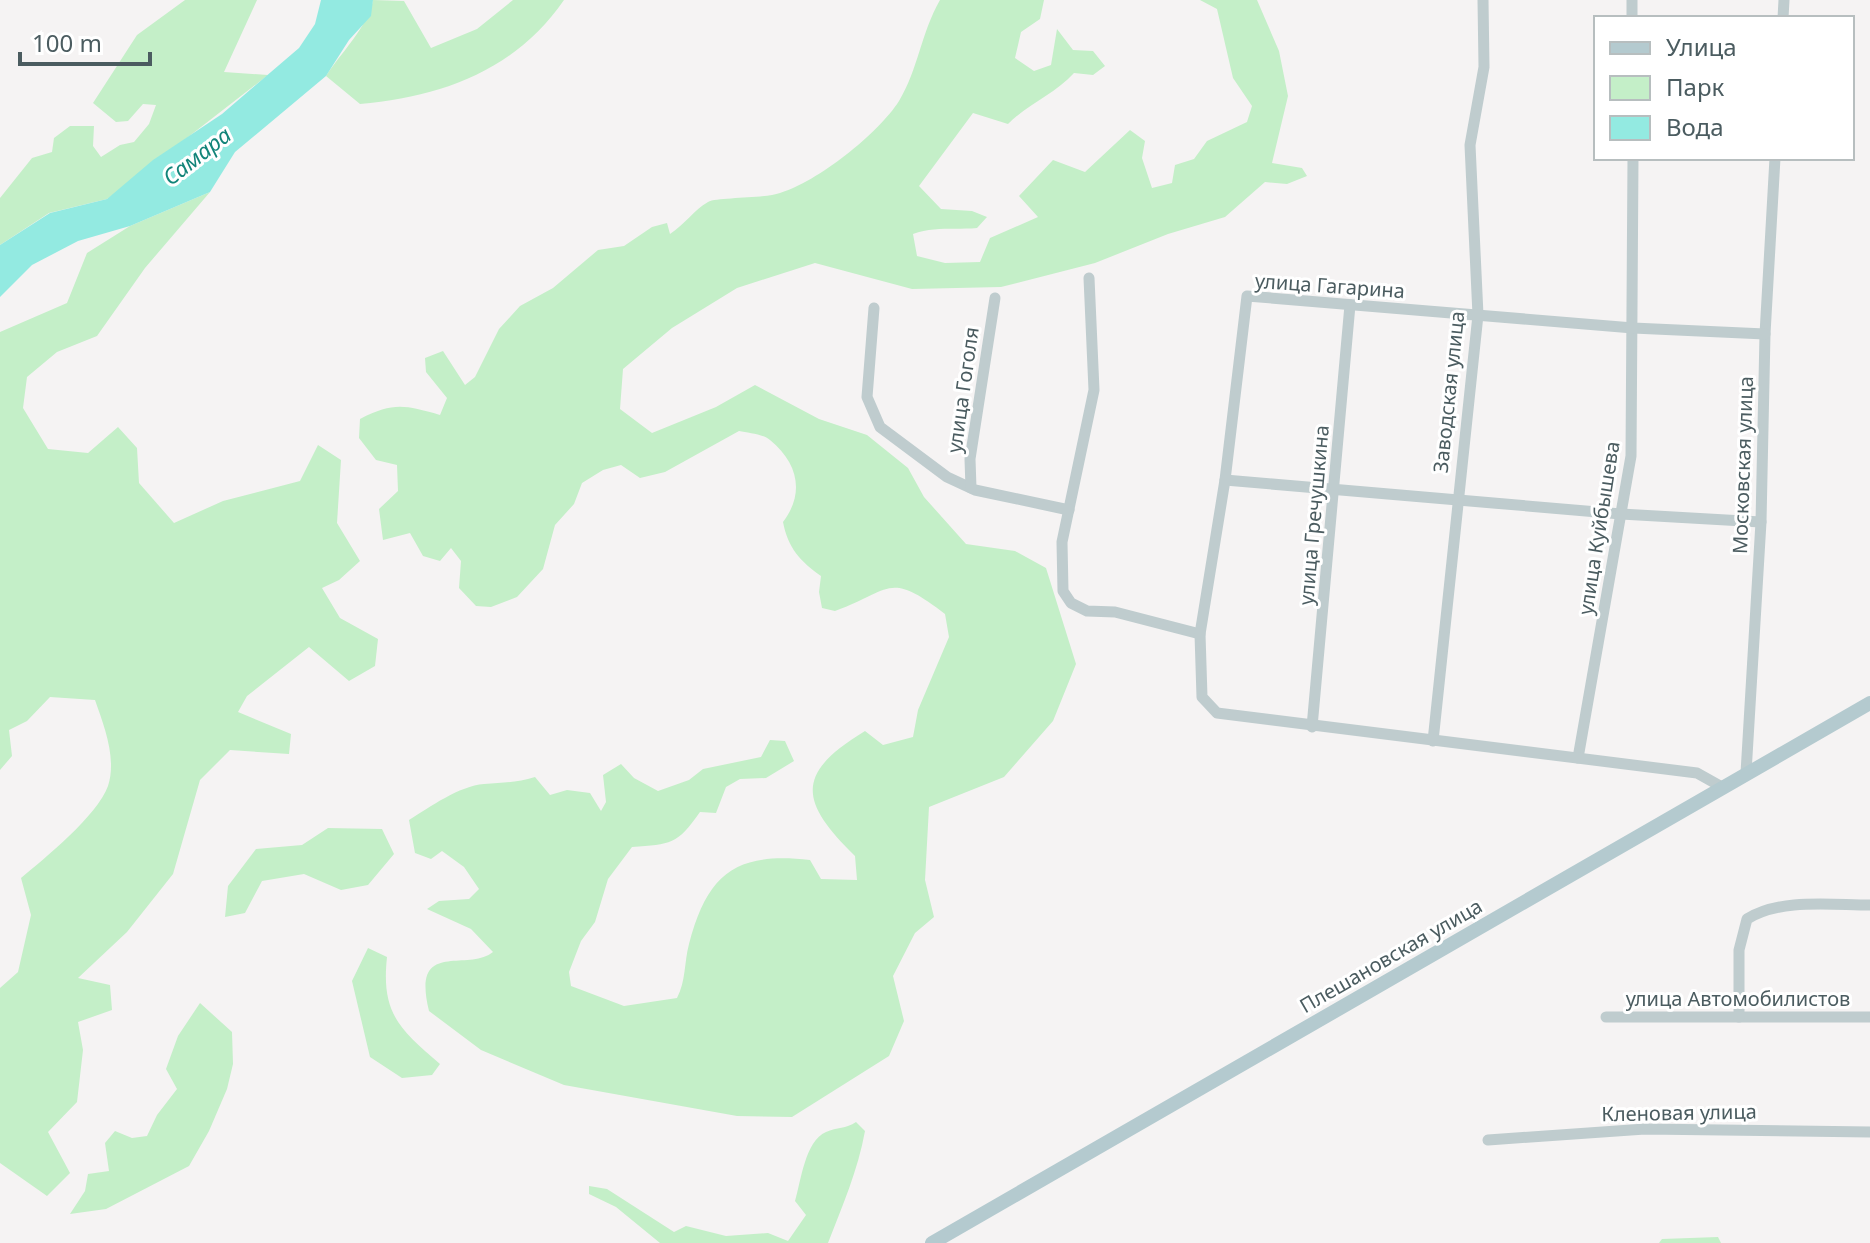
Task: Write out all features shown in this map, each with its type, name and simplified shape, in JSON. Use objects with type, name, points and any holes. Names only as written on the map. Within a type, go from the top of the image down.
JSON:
[{"type":"main road","name":"Плешановская улица","points":[[932,1243],[1870,703]]},
{"type":"street","name":"Заводская улица","points":[[1433,741],[1456,498],[1478,315],[1470,145],[1484,67],[1483,0]]},
{"type":"street","name":"улица Куйбышева","points":[[1578,758],[1631,456],[1633,160]]},
{"type":"street","name":"Московская улица","points":[[1746,773],[1761,522],[1765,334],[1775,160]]},
{"type":"street","points":[[1089,278],[1094,390],[1062,542],[1063,591],[1071,603],[1087,611],[1115,612],[1200,634]]},
{"type":"street","name":"улица Гагарина","points":[[1312,727],[1233,718],[1217,713],[1202,697],[1200,634],[1225,480],[1247,296],[1633,328],[1765,334]]},
{"type":"street","name":"улица Гоголя","points":[[971,488],[970,459],[995,298]]},
{"type":"street","name":"улица Гречушкина","points":[[1312,727],[1336,488],[1350,305]]},
{"type":"street","points":[[874,308],[867,397],[880,427],[947,477],[971,488],[1069,510]]},
{"type":"street","points":[[1225,480],[1621,514],[1761,522]]},
{"type":"street","points":[[1312,727],[1697,773],[1722,787]]},
{"type":"street","points":[[1739,1017],[1739,950],[1747,919],[1757,913],[1791,906],[1870,905]]},
{"type":"street","name":"улица Автомобилистов","points":[[1606,1017],[1870,1017]]},
{"type":"street","name":"Кленовая улица","points":[[1488,1140],[1645,1129],[1870,1132]]},
{"type":"green space","points":[[185,0],[257,0],[224,72],[268,75],[107,199],[49,213],[0,245],[0,198],[32,158],[52,152],[54,138],[70,126],[94,126],[93,146],[101,157],[120,145],[134,142],[149,124],[156,105],[143,104],[128,121],[116,122],[93,103],[137,35]]},
{"type":"green space","points":[[373,0],[404,1],[431,48],[477,29],[513,0],[564,0],[523,45],[475,76],[420,95],[360,104],[326,76],[360,29]]},
{"type":"green space","points":[[940,0],[1044,0],[1040,19],[1021,32],[1015,58],[1034,71],[1051,65],[1057,29],[1073,50],[1093,51],[1105,66],[1093,75],[1074,73],[1008,124],[973,113],[919,186],[941,209],[972,211],[987,217],[977,228],[937,229],[913,234],[917,256],[945,263],[980,262],[990,238],[1038,217],[1019,196],[1053,160],[1085,172],[1130,130],[1145,141],[1142,158],[1152,188],[1172,183],[1175,165],[1194,159],[1207,141],[1247,122],[1252,106],[1233,78],[1217,9],[1200,0],[1257,0],[1279,51],[1288,96],[1272,163],[1302,168],[1307,176],[1287,184],[1265,182],[1225,217],[1168,234],[1095,263],[1001,287],[912,289],[815,263],[737,288],[672,328],[623,369],[620,409],[652,433],[716,407],[755,385],[819,419],[867,435],[908,468],[924,497],[966,544],[1015,551],[1046,568],[1076,664],[1053,721],[1004,777],[929,807],[925,880],[934,917],[915,933],[893,976],[904,1021],[889,1056],[792,1117],[737,1116],[564,1085],[481,1050],[429,1011],[426,988],[428,974],[434,966],[482,958],[493,952],[471,929],[427,909],[439,901],[469,899],[479,889],[464,867],[442,851],[431,859],[415,853],[409,820],[465,789],[535,777],[550,795],[567,790],[590,793],[601,811],[606,802],[603,775],[621,764],[634,778],[658,791],[689,780],[703,769],[761,757],[770,740],[785,741],[794,761],[766,778],[740,779],[726,787],[716,813],[700,812],[685,831],[672,841],[632,847],[608,879],[595,922],[581,941],[569,972],[571,986],[624,1006],[677,998],[697,919],[716,884],[729,872],[745,864],[785,858],[810,860],[821,879],[857,880],[855,856],[823,820],[815,804],[813,789],[816,775],[826,761],[865,731],[883,745],[913,737],[918,710],[949,637],[945,614],[926,600],[900,588],[880,591],[835,611],[822,608],[819,592],[821,576],[796,553],[783,522],[790,511],[796,489],[792,468],[770,440],[739,431],[665,472],[640,478],[621,465],[603,470],[582,483],[574,504],[555,525],[543,569],[517,597],[491,607],[476,606],[459,588],[461,561],[451,548],[440,561],[423,556],[410,533],[383,540],[379,509],[398,491],[397,465],[376,460],[359,438],[360,419],[399,407],[440,415],[447,398],[426,372],[425,358],[443,351],[465,385],[475,377],[499,329],[520,306],[553,288],[598,250],[624,246],[652,227],[667,223],[670,234],[708,202],[780,193],[811,179],[846,155],[877,128],[899,101]]},
{"type":"green space","points":[[210,192],[145,268],[97,336],[57,352],[27,377],[23,408],[48,449],[88,453],[118,427],[137,448],[139,483],[174,523],[223,501],[300,481],[318,445],[341,460],[337,523],[360,561],[339,580],[322,588],[340,618],[378,639],[375,666],[349,681],[309,647],[247,696],[238,712],[291,734],[289,754],[230,750],[200,780],[173,874],[127,932],[78,978],[110,985],[112,1010],[78,1022],[83,1050],[77,1102],[48,1132],[70,1173],[47,1196],[0,1163],[0,988],[18,972],[31,915],[21,878],[69,836],[93,810],[108,786],[111,764],[108,742],[95,700],[50,697],[27,721],[9,730],[12,756],[0,770],[0,332],[67,303],[87,253],[130,226]]},
{"type":"green space","points":[[328,828],[382,829],[394,854],[368,885],[341,890],[304,874],[262,881],[245,913],[225,917],[228,886],[256,849],[302,845]]},
{"type":"green space","points":[[368,948],[387,957],[390,1006],[404,1030],[440,1064],[432,1075],[402,1078],[370,1057],[352,981]]},
{"type":"green space","points":[[200,1003],[232,1032],[233,1064],[227,1089],[209,1131],[189,1166],[106,1209],[70,1214],[85,1191],[88,1174],[109,1171],[105,1143],[115,1131],[132,1138],[147,1136],[157,1115],[177,1089],[166,1069],[178,1036]]},
{"type":"green space","points":[[856,1122],[865,1131],[862,1146],[828,1243],[660,1243],[616,1207],[589,1194],[589,1186],[607,1189],[674,1232],[686,1226],[726,1236],[768,1233],[788,1241],[806,1215],[795,1201],[813,1144],[826,1132]]},
{"type":"green space","points":[[1718,1237],[1721,1243],[1659,1243],[1662,1239]]},
{"type":"water","name":"Самара","points":[[321,0],[373,0],[371,16],[349,40],[326,76],[235,152],[210,192],[130,226],[78,241],[32,265],[0,297],[0,245],[50,213],[107,199],[153,160],[222,114],[299,48],[315,24]]}]
